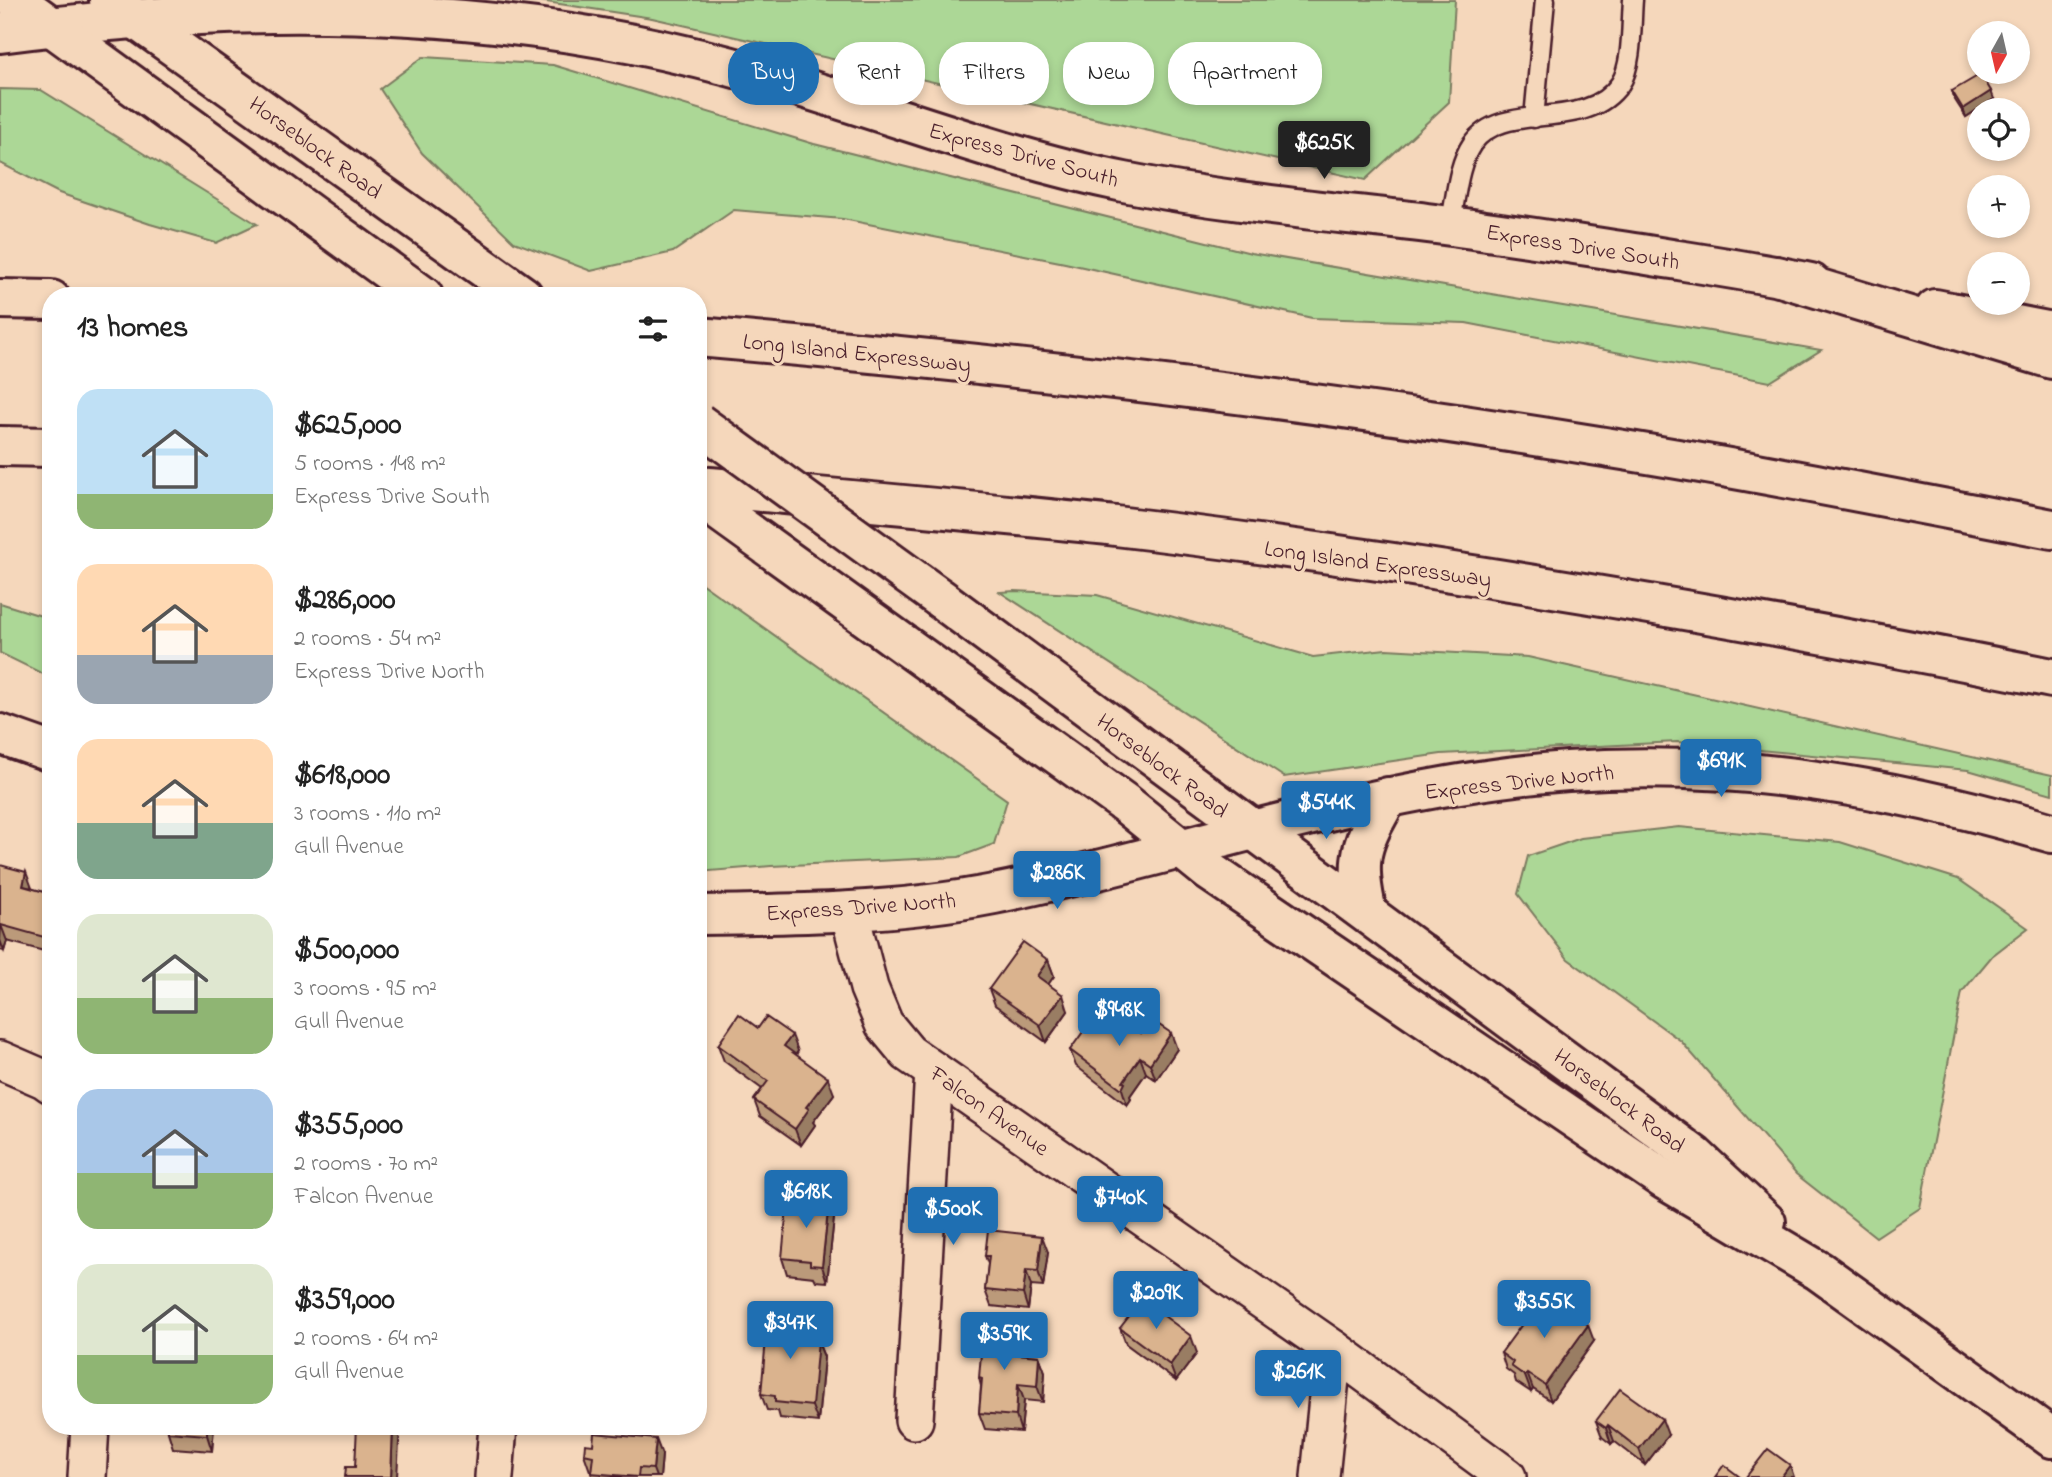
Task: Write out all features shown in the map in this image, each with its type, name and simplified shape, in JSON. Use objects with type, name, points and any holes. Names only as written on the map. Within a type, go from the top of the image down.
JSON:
[{"type":"main road","points":[[15,0],[411,287]]},
{"type":"main road","name":"Express Drive South","points":[[0,33],[119,7],[317,6],[426,13],[529,24],[633,43],[713,62],[1017,156],[1103,178],[1250,202],[1450,226],[1777,276],[2052,332]]},
{"type":"main road","name":"Horseblock Road","points":[[119,7],[511,287]]},
{"type":"main road","points":[[1777,276],[2052,359]]},
{"type":"main road","points":[[0,299],[42,300]]},
{"type":"main road","name":"Long Island Expressway","points":[[707,338],[879,353],[1356,410],[1592,445],[2052,528]]},
{"type":"main road","name":"Horseblock Road","points":[[707,430],[1367,912],[1695,1156],[1819,1270]]},
{"type":"main road","points":[[0,446],[42,447]]},
{"type":"main road","name":"Long Island Expressway","points":[[707,487],[1116,527],[1353,558],[1587,593],[1825,633],[2052,678]]},
{"type":"main road","name":"Horseblock Road","points":[[707,503],[1126,804],[1209,871],[1665,1180],[1819,1270],[2052,1438]]},
{"type":"main road","points":[[0,734],[42,749]]},
{"type":"main road","name":"Express Drive North","points":[[707,915],[849,911],[928,904],[991,894],[1066,878],[1250,829],[1388,797],[1472,782],[1568,771],[1723,769],[1799,777],[1948,805],[2052,833]]},
{"type":"main road","points":[[1367,912],[1360,883],[1363,844],[1388,797]]},
{"type":"street","name":"Falcon Avenue","points":[[849,911],[869,988],[884,1024],[908,1053],[1333,1349],[1507,1477]]},
{"type":"street","points":[[0,1060],[42,1078]]},
{"type":"street","points":[[914,1420],[934,1072]]},
{"type":"street","points":[[1320,1477],[1333,1349]]},
{"type":"street","points":[[87,1477],[89,1435]]},
{"type":"street","points":[[494,1477],[497,1435]]},
{"type":"lane","points":[[1534,118],[1545,0]]},
{"type":"lane","points":[[1450,226],[1464,160],[1473,142],[1499,123],[1573,114],[1601,102],[1621,83],[1628,58],[1633,0]]},
{"type":"green space","points":[[533,0],[1455,0],[1449,102],[1365,180],[1035,105],[1049,105],[1049,42],[939,42],[939,83],[925,80],[925,42],[833,42],[833,59],[819,56],[819,42],[758,42],[652,18]]},
{"type":"green space","points":[[423,57],[553,65],[814,144],[1251,253],[1821,350],[1770,382],[1466,323],[1312,318],[1065,263],[843,219],[734,210],[673,252],[591,271],[514,242],[422,153],[380,89]]},
{"type":"green space","points":[[0,89],[41,90],[257,224],[216,243],[59,193],[0,163]]},
{"type":"green space","points":[[707,587],[1007,800],[994,844],[959,857],[707,871]]},
{"type":"green space","points":[[1000,592],[1097,595],[1313,657],[1386,649],[1528,657],[2052,775],[2052,794],[1968,770],[1677,742],[1441,754],[1284,777]]},
{"type":"green space","points":[[0,603],[42,616],[42,674],[0,653]]},
{"type":"green space","points":[[1679,827],[1840,842],[1958,879],[2028,928],[1992,956],[1962,992],[1920,1208],[1876,1237],[1796,1174],[1681,1041],[1568,959],[1518,894],[1528,856],[1581,838]]},
{"type":"building","points":[[1967,82],[1987,84],[1991,91],[1980,98],[1967,98],[1967,106],[1963,109],[1952,91]]},
{"type":"building","points":[[0,865],[26,872],[23,886],[42,891],[42,936],[1,925],[0,928]]},
{"type":"building","points":[[1023,942],[1048,960],[1037,976],[1063,995],[1040,1025],[989,989]]},
{"type":"building","points":[[739,1014],[758,1028],[766,1017],[792,1035],[784,1046],[828,1078],[806,1107],[809,1109],[795,1129],[754,1100],[768,1081],[718,1045]]},
{"type":"building","points":[[1093,1018],[1110,1030],[1119,1018],[1141,1033],[1150,1019],[1171,1033],[1150,1064],[1140,1057],[1123,1082],[1125,1083],[1122,1089],[1070,1050]]},
{"type":"building","points":[[788,1197],[829,1202],[822,1266],[810,1265],[810,1261],[782,1258]]},
{"type":"building","points":[[988,1230],[1042,1236],[1038,1271],[1026,1270],[1023,1294],[985,1290],[989,1256],[985,1256]]},
{"type":"building","points":[[1544,1294],[1588,1325],[1545,1385],[1511,1366],[1513,1362],[1501,1353]]},
{"type":"building","points":[[1144,1297],[1191,1336],[1170,1365],[1120,1328]]},
{"type":"building","points":[[768,1317],[813,1321],[811,1341],[818,1341],[812,1406],[775,1402],[775,1396],[761,1394]]},
{"type":"building","points":[[983,1329],[1020,1332],[1018,1354],[1039,1356],[1037,1386],[1018,1384],[1016,1416],[979,1413]]},
{"type":"building","points":[[1620,1389],[1662,1419],[1639,1449],[1608,1425],[1606,1428],[1596,1421]]},
{"type":"building","points":[[357,1435],[393,1435],[391,1477],[345,1477],[346,1467],[355,1467]]},
{"type":"building","points":[[594,1435],[656,1439],[653,1469],[639,1468],[638,1477],[591,1473],[593,1456],[584,1454],[585,1444],[593,1445]]},
{"type":"building","points":[[1768,1449],[1790,1465],[1781,1477],[1746,1477]]},
{"type":"building","points":[[1724,1465],[1740,1477],[1715,1477]]}]
